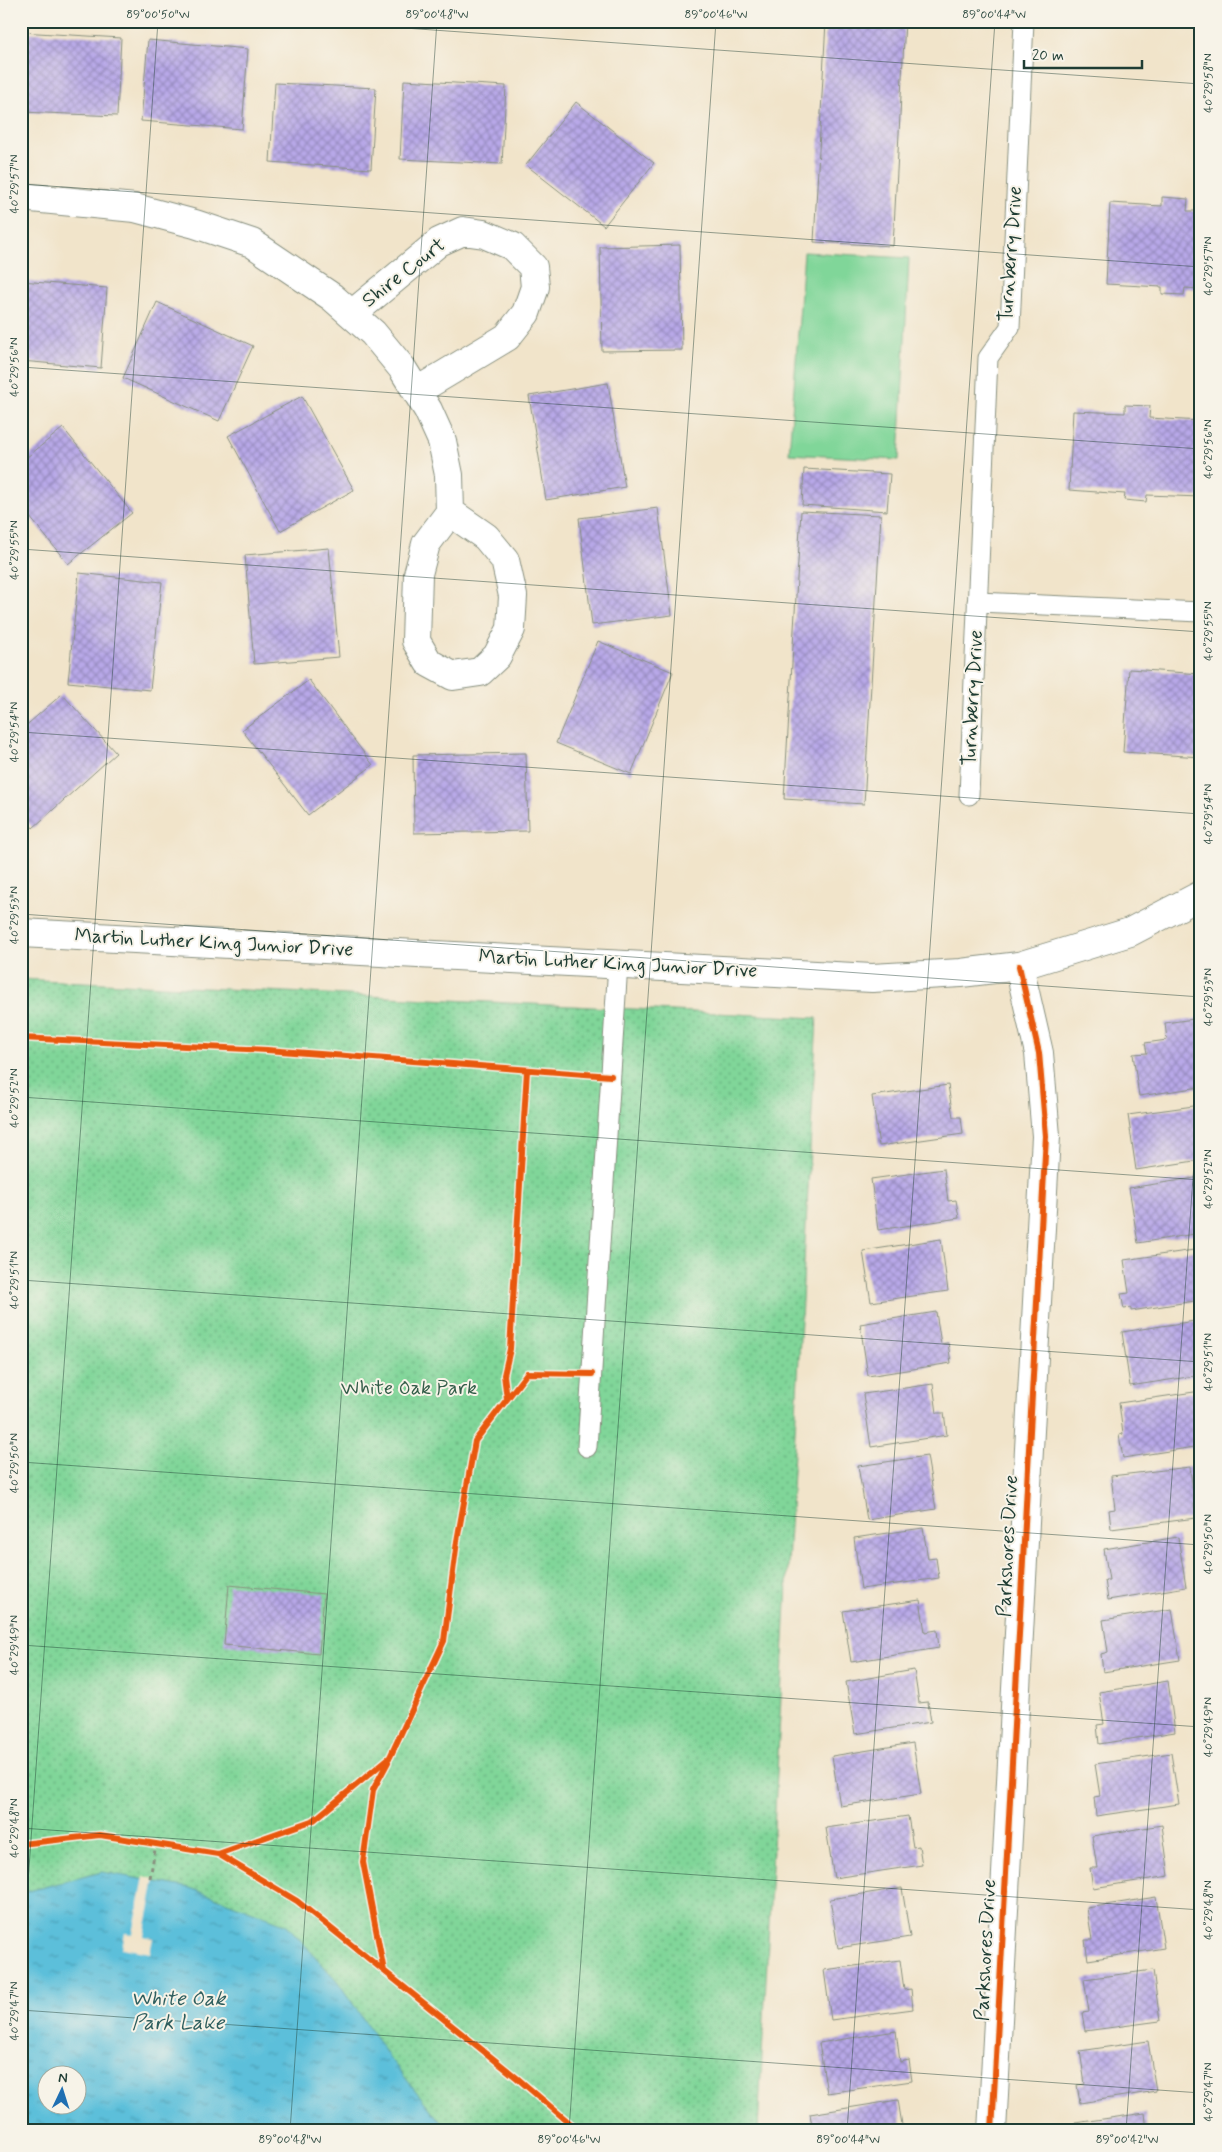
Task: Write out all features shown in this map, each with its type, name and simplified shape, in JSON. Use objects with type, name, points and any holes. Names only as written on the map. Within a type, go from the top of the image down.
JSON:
[{"type":"street","name":"Shire Court","points":[[21,196],[135,208],[195,224],[252,243],[332,297],[373,333],[402,368],[428,410],[442,441],[449,475],[450,512]]},
{"type":"street","name":"Shire Court","points":[[352,314],[438,242],[463,231],[484,234],[512,246],[533,267],[535,288],[526,312],[507,337],[417,391]]},
{"type":"street","points":[[450,512],[486,537],[505,560],[513,596],[511,629],[497,656],[480,672],[453,676],[429,663],[416,641],[418,574],[426,544],[450,512]]},
{"type":"street","name":"Martin Luther King Junior Drive","points":[[21,933],[872,978],[960,973],[1019,966],[1130,932],[1201,895]]},
{"type":"street","name":"Parkshores Drive","points":[[992,2131],[1046,1136],[1039,1053],[1019,966]]},
{"type":"lane","name":"Turnberry Drive","points":[[969,795],[988,358],[1010,327],[1024,21]]},
{"type":"lane","name":"Turnberry Drive","points":[[978,602],[1201,612]]},
{"type":"lane","points":[[587,1448],[618,964]]},
{"type":"path","points":[[507,1399],[504,1375],[510,1349],[527,1070]]},
{"type":"path","points":[[150,1878],[156,1844]]},
{"type":"green space","points":[[804,252],[909,258],[899,460],[789,454]]},
{"type":"green space","name":"White Oak Park","points":[[21,979],[817,1018],[758,2131],[21,2131]]},
{"type":"water","name":"White Oak Park Lake","points":[[102,1872],[190,1888],[287,1925],[338,1982],[391,2060],[448,2131],[21,2131],[21,1893]]},
{"type":"pier","points":[[144,1877],[155,1879],[144,1936],[153,1938],[150,1953],[122,1948],[125,1933],[133,1934]]},
{"type":"building","points":[[826,21],[905,21],[893,246],[814,242]]},
{"type":"building","points":[[21,32],[121,38],[117,116],[21,112]]},
{"type":"building","points":[[148,40],[248,49],[242,129],[141,121]]},
{"type":"building","points":[[404,80],[506,86],[502,164],[400,159]]},
{"type":"building","points":[[275,83],[376,88],[371,169],[270,162]]},
{"type":"building","points":[[576,102],[654,163],[604,226],[526,165]]},
{"type":"building","points":[[1162,197],[1188,199],[1187,211],[1201,211],[1201,289],[1185,288],[1184,295],[1162,294],[1162,287],[1106,284],[1110,203],[1162,206]]},
{"type":"building","points":[[680,245],[682,350],[602,351],[600,247]]},
{"type":"building","points":[[21,281],[107,288],[101,368],[21,361]]},
{"type":"building","points":[[157,302],[253,346],[219,421],[123,378]]},
{"type":"building","points":[[608,383],[625,487],[546,500],[529,396]]},
{"type":"building","points":[[302,396],[354,490],[280,531],[228,436]]},
{"type":"building","points":[[1125,405],[1150,406],[1149,418],[1201,421],[1201,497],[1147,495],[1146,502],[1124,500],[1125,494],[1069,490],[1073,411],[1125,413]]},
{"type":"building","points":[[63,428],[132,513],[68,564],[21,506],[21,462]]},
{"type":"building","points":[[804,469],[890,474],[887,511],[802,505]]},
{"type":"building","points":[[658,508],[672,615],[592,625],[579,518]]},
{"type":"building","points":[[801,511],[881,515],[864,804],[784,799]]},
{"type":"building","points":[[329,548],[339,657],[254,664],[245,555]]},
{"type":"building","points":[[79,573],[162,582],[150,690],[68,682]]},
{"type":"building","points":[[598,641],[673,672],[631,774],[556,743]]},
{"type":"building","points":[[1129,669],[1201,674],[1201,757],[1123,752]]},
{"type":"building","points":[[309,680],[373,765],[308,815],[242,730]]},
{"type":"building","points":[[62,694],[116,753],[33,828],[21,815],[21,730]]},
{"type":"building","points":[[526,753],[528,831],[414,833],[413,755]]},
{"type":"building","points":[[1201,1018],[1201,1087],[1139,1096],[1133,1054],[1147,1053],[1145,1043],[1167,1040],[1165,1023]]},
{"type":"building","points":[[948,1085],[953,1117],[961,1117],[963,1134],[879,1146],[872,1096]]},
{"type":"building","points":[[1201,1105],[1201,1160],[1136,1170],[1128,1115]]},
{"type":"building","points":[[944,1169],[948,1201],[956,1200],[959,1218],[878,1230],[871,1179]]},
{"type":"building","points":[[1201,1177],[1201,1233],[1138,1243],[1129,1188]]},
{"type":"building","points":[[941,1239],[948,1291],[871,1302],[863,1251]]},
{"type":"building","points":[[1201,1249],[1201,1300],[1131,1311],[1131,1308],[1124,1309],[1121,1294],[1129,1293],[1124,1260]]},
{"type":"building","points":[[936,1312],[941,1344],[948,1343],[951,1363],[868,1376],[860,1324]]},
{"type":"building","points":[[1201,1320],[1201,1375],[1130,1386],[1122,1332]]},
{"type":"building","points":[[933,1384],[937,1413],[944,1413],[947,1435],[871,1447],[863,1394]]},
{"type":"building","points":[[1201,1391],[1201,1446],[1123,1458],[1119,1435],[1123,1434],[1119,1403]]},
{"type":"building","points":[[927,1456],[936,1509],[867,1520],[858,1466]]},
{"type":"building","points":[[1190,1467],[1196,1518],[1111,1529],[1109,1510],[1115,1509],[1111,1476]]},
{"type":"building","points":[[923,1528],[928,1559],[936,1558],[939,1578],[861,1589],[854,1538]]},
{"type":"building","points":[[1178,1537],[1186,1587],[1108,1600],[1105,1580],[1109,1580],[1104,1549]]},
{"type":"building","points":[[229,1585],[324,1594],[319,1654],[224,1645]]},
{"type":"building","points":[[920,1600],[925,1632],[937,1630],[939,1648],[851,1662],[843,1611]]},
{"type":"building","points":[[1172,1609],[1180,1660],[1103,1672],[1101,1654],[1108,1652],[1103,1620]]},
{"type":"building","points":[[914,1670],[919,1703],[928,1702],[931,1722],[855,1734],[846,1682]]},
{"type":"building","points":[[1168,1681],[1175,1732],[1099,1744],[1097,1725],[1104,1724],[1099,1692]]},
{"type":"building","points":[[913,1743],[921,1794],[840,1806],[832,1756]]},
{"type":"building","points":[[1171,1753],[1179,1804],[1096,1816],[1094,1797],[1100,1796],[1095,1764]]},
{"type":"building","points":[[908,1816],[913,1847],[919,1846],[922,1865],[834,1878],[826,1828]]},
{"type":"building","points":[[1162,1825],[1169,1876],[1093,1888],[1090,1868],[1097,1868],[1092,1836]]},
{"type":"building","points":[[902,1888],[910,1937],[838,1948],[830,1899]]},
{"type":"building","points":[[1156,1897],[1164,1948],[1088,1960],[1085,1940],[1092,1940],[1087,1908]]},
{"type":"building","points":[[900,1960],[904,1990],[911,1989],[913,2009],[831,2020],[824,1970]]},
{"type":"building","points":[[1153,1970],[1160,2021],[1085,2031],[1082,2013],[1089,2012],[1084,1979]]},
{"type":"building","points":[[896,2031],[900,2062],[909,2060],[912,2081],[827,2093],[819,2043]]},
{"type":"building","points":[[1148,2041],[1156,2091],[1080,2103],[1077,2085],[1085,2084],[1080,2051]]},
{"type":"building","points":[[898,2100],[903,2131],[813,2131],[810,2114]]},
{"type":"building","points":[[1145,2113],[1147,2131],[1076,2131],[1075,2123]]},
{"type":"cycle path","points":[[992,2131],[1046,1136],[1039,1053],[1019,966]]},
{"type":"cycle path","points":[[21,1038],[267,1050],[611,1076]]},
{"type":"cycle path","points":[[507,1399],[504,1375],[510,1349],[527,1070]]},
{"type":"cycle path","points":[[21,1844],[100,1835],[218,1854],[314,1820],[390,1757],[444,1641],[457,1541],[475,1441],[527,1373],[592,1374]]},
{"type":"cycle path","points":[[388,1762],[373,1790],[363,1862],[384,1971],[517,2078],[579,2131]]},
{"type":"cycle path","points":[[218,1854],[297,1901],[384,1971]]}]
